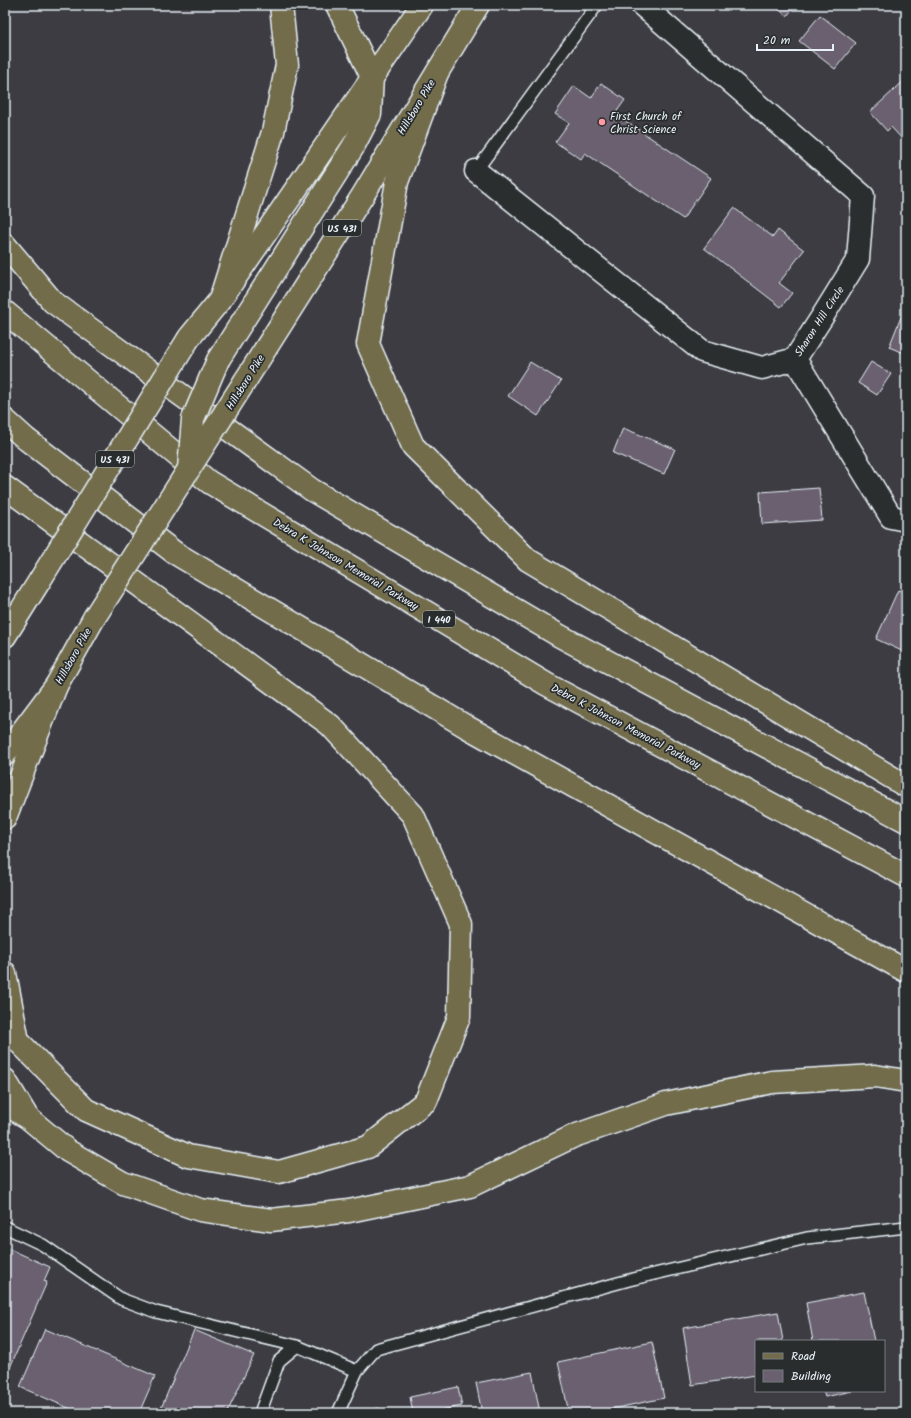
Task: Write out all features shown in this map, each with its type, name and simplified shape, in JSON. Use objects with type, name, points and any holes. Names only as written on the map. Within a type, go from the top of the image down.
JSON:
[{"type":"main road","points":[[220,300],[273,132],[287,65],[281,5]]},
{"type":"main road","points":[[189,469],[193,419],[218,360],[353,146],[370,114],[372,77],[337,5]]},
{"type":"main road","name":"US 431","points":[[5,636],[189,338],[220,300],[422,5]]},
{"type":"main road","name":"Hillsboro Pike","points":[[5,754],[56,686],[94,618],[363,195],[478,5]]},
{"type":"main road","points":[[437,72],[397,182],[368,344],[413,446],[528,560],[906,786]]},
{"type":"main road","points":[[5,245],[52,302],[312,490],[560,636],[906,821]]},
{"type":"main road","name":"Debra K Johnson Memorial Parkway","points":[[5,312],[209,482],[546,684],[906,876]]},
{"type":"main road","points":[[5,420],[26,439],[175,553],[467,727],[906,971]]},
{"type":"main road","points":[[5,487],[330,725],[414,815],[461,924],[459,1017],[426,1102],[368,1147],[278,1172],[188,1156],[86,1110],[18,1041],[5,974]]},
{"type":"main road","points":[[5,818],[56,686]]},
{"type":"main road","points":[[5,1104],[27,1117],[68,1151],[123,1183],[200,1210],[271,1220],[349,1211],[470,1186],[574,1136],[666,1104],[772,1082],[876,1076],[906,1081]]},
{"type":"main road","points":[[5,1080],[27,1117]]},
{"type":"street","name":"Sharon Hill Circle","points":[[476,171],[702,351],[762,368],[795,359],[858,259],[863,196],[642,5]]},
{"type":"street","points":[[795,359],[892,517],[906,520]]},
{"type":"lane","points":[[476,171],[597,5]]},
{"type":"lane","points":[[5,1227],[43,1245],[121,1299],[156,1312],[297,1346],[357,1371]]},
{"type":"lane","points":[[338,1413],[357,1371],[376,1349],[629,1280],[807,1238],[906,1228]]},
{"type":"lane","points":[[260,1413],[279,1361],[297,1346]]},
{"type":"building","points":[[773,5],[796,5],[787,16]]},
{"type":"building","points":[[820,15],[856,43],[835,69],[799,41]]},
{"type":"building","points":[[906,79],[906,143],[891,127],[887,131],[870,112]]},
{"type":"building","points":[[601,83],[625,100],[615,114],[711,178],[683,219],[585,153],[581,159],[555,142],[569,123],[555,114],[574,86],[591,98]]},
{"type":"building","points":[[734,208],[773,237],[778,230],[804,250],[779,283],[792,293],[781,307],[704,248]]},
{"type":"building","points":[[905,307],[906,308],[906,354],[889,347]]},
{"type":"building","points":[[530,362],[561,381],[538,416],[508,396]]},
{"type":"building","points":[[871,362],[891,374],[877,395],[858,383]]},
{"type":"building","points":[[623,428],[675,449],[664,474],[613,453]]},
{"type":"building","points":[[819,488],[822,520],[762,524],[760,492]]},
{"type":"building","points":[[898,590],[906,593],[906,653],[876,639]]},
{"type":"building","points":[[5,1247],[50,1267],[44,1281],[47,1282],[5,1379]]},
{"type":"building","points":[[864,1292],[874,1340],[813,1340],[806,1303]]},
{"type":"building","points":[[778,1312],[783,1340],[755,1340],[755,1375],[692,1385],[683,1328]]},
{"type":"building","points":[[45,1329],[155,1376],[139,1413],[80,1413],[20,1387]]},
{"type":"building","points":[[194,1330],[254,1355],[227,1413],[159,1413]]},
{"type":"building","points":[[652,1342],[664,1398],[593,1413],[569,1413],[558,1362]]},
{"type":"building","points":[[532,1372],[540,1413],[482,1413],[476,1383]]},
{"type":"building","points":[[458,1387],[462,1406],[427,1413],[413,1413],[410,1397]]},
{"type":"building","points":[[823,1392],[848,1392],[825,1397]]},
{"type":"building","points":[[377,1408],[388,1413],[375,1413]]},
{"type":"place","name":"First Church of Christ Science","points":[[602,122]]}]
